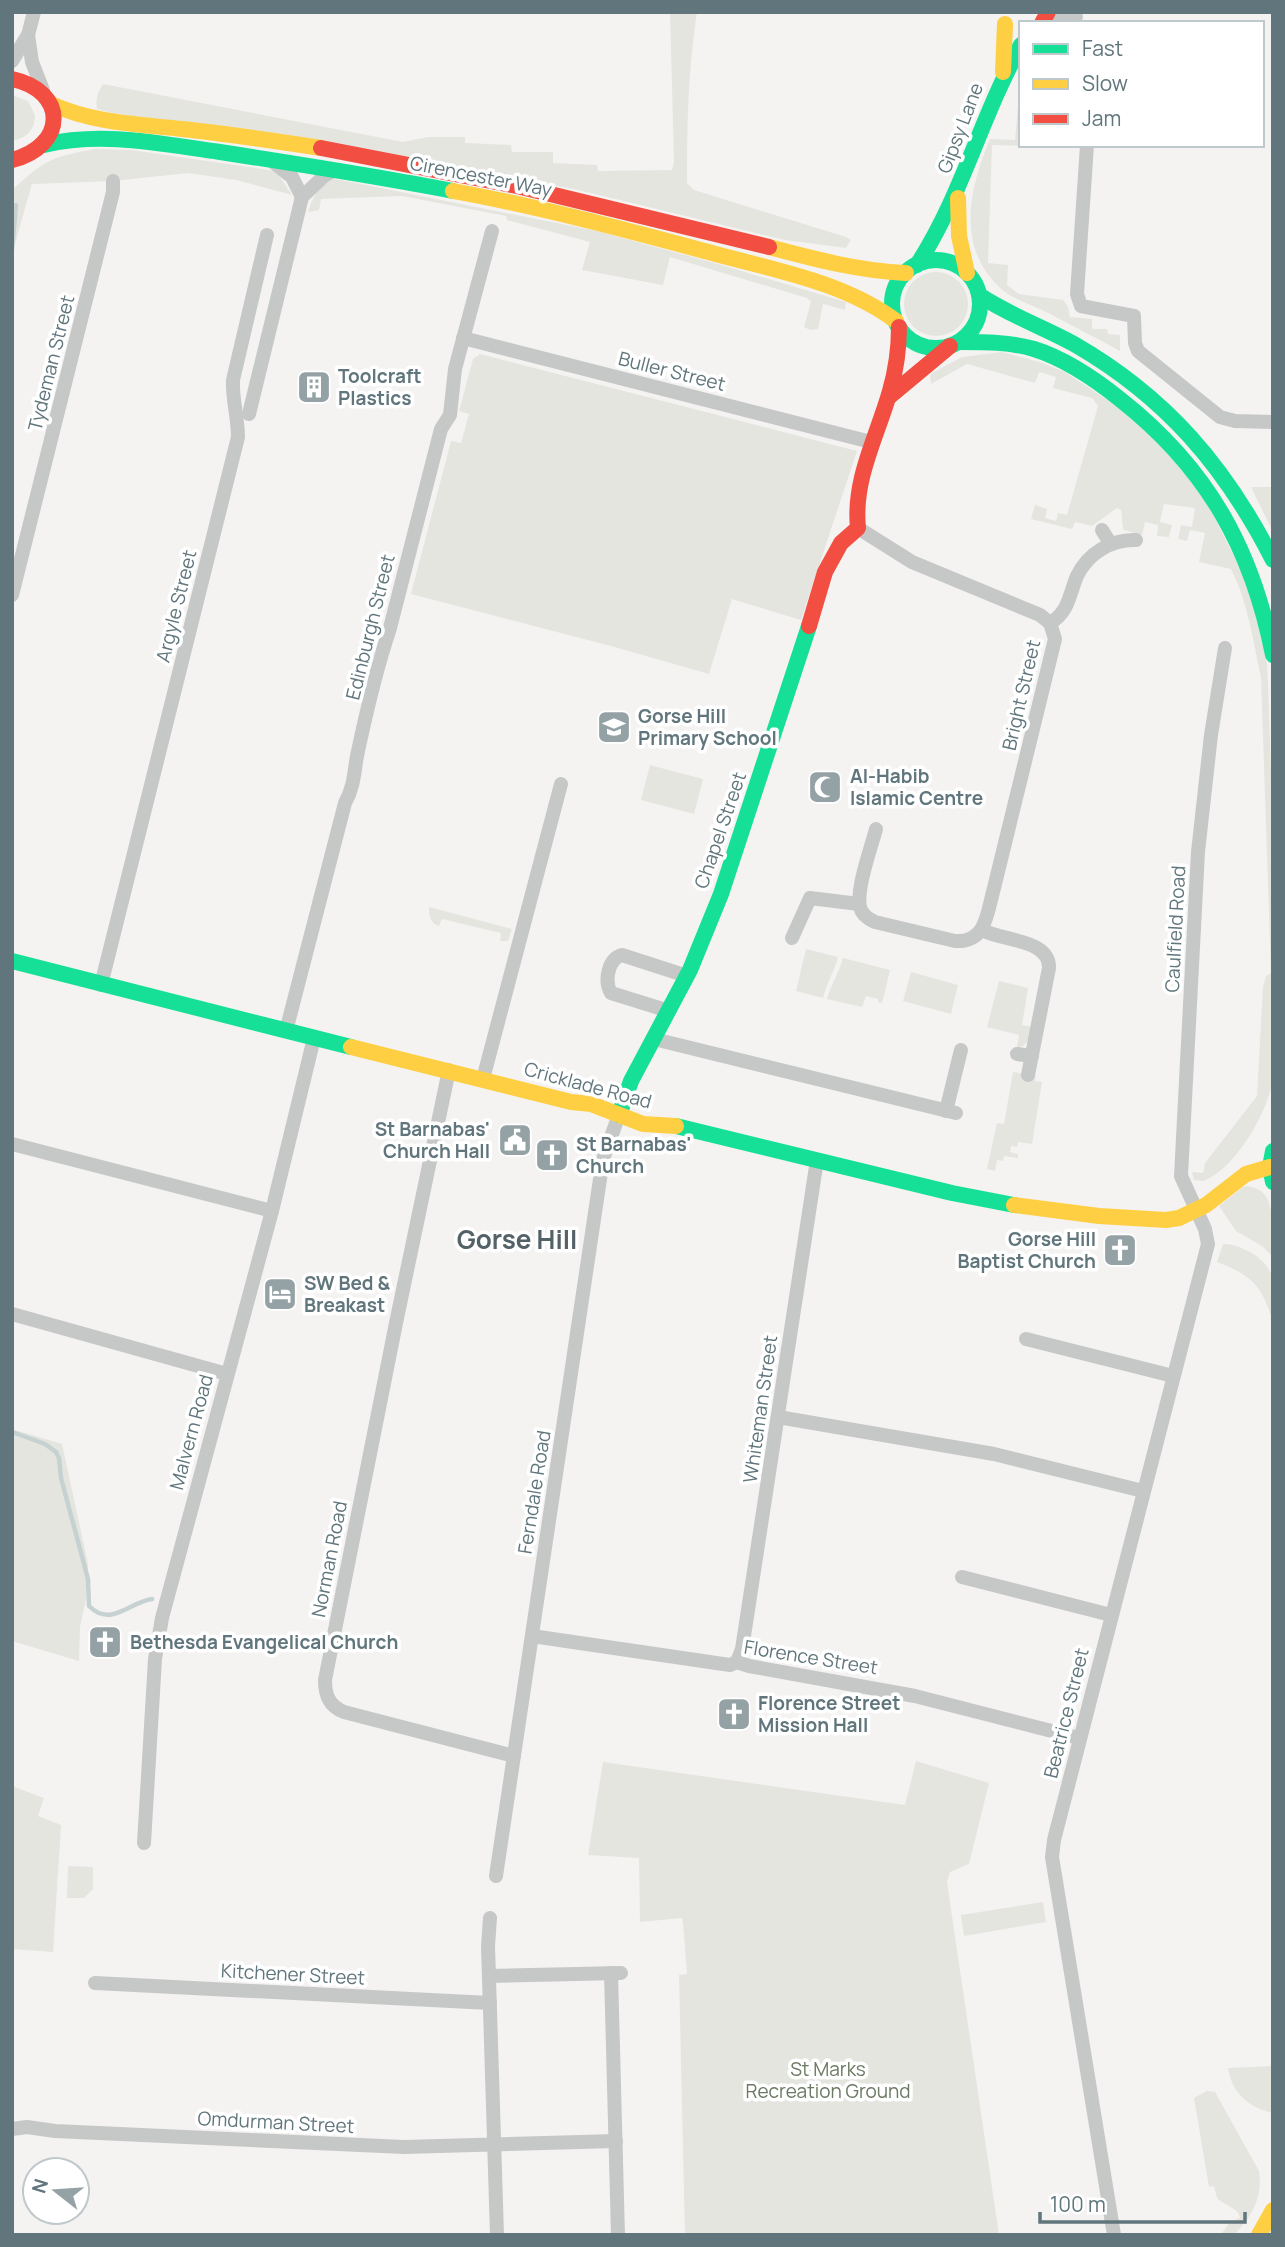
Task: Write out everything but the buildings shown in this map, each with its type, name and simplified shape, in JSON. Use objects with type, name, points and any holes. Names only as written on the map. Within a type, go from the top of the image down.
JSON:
[{"type":"main road","points":[[1002,18],[1019,31]]},
{"type":"main road","name":"Gipsy Lane","points":[[1002,18],[1002,78]]},
{"type":"main road","name":"Gipsy Lane","points":[[911,269],[940,230],[1002,78],[1019,49]]},
{"type":"main road","name":"Cirencester Way","points":[[12,79],[28,82],[71,113],[282,142],[407,163],[599,203],[849,267],[876,272],[911,269]]},
{"type":"main road","points":[[16,163],[44,145],[53,126],[47,98]]},
{"type":"main road","name":"Cirencester Way","points":[[44,145],[64,139],[116,140],[269,160],[443,189],[609,225],[758,265],[824,286],[877,307],[897,324]]},
{"type":"main road","name":"Gipsy Lane","points":[[957,193],[959,236],[967,273]]},
{"type":"main road","points":[[858,528],[857,499],[872,442],[890,396],[900,354],[892,307],[894,292],[911,269],[925,262],[943,261],[967,273],[979,295],[1011,315],[1092,355],[1172,415],[1208,453],[1234,487],[1273,560]]},
{"type":"main road","points":[[890,396],[971,330],[978,317],[979,295]]},
{"type":"main road","points":[[897,324],[914,342],[924,346],[934,348],[955,344],[1008,344],[1058,359],[1105,387],[1160,433],[1204,485],[1238,541],[1264,607],[1273,655]]},
{"type":"main road","name":"Chapel Street","points":[[619,1115],[631,1081],[687,976],[721,894],[825,572],[841,544],[858,528]]},
{"type":"main road","name":"Cricklade Road","points":[[12,961],[571,1102],[588,1103],[643,1124],[666,1125],[952,1193],[1059,1212],[1166,1220],[1179,1218],[1196,1211],[1246,1174],[1271,1175]]},
{"type":"main road","points":[[1271,1175],[1273,1151]]},
{"type":"main road","points":[[1259,2235],[1273,2210]]},
{"type":"street","points":[[12,61],[28,34],[34,12]]},
{"type":"street","points":[[1055,21],[1076,17]]},
{"type":"street","points":[[28,34],[32,62],[47,98]]},
{"type":"street","points":[[1087,147],[1077,294],[1081,306],[1134,316],[1138,351],[1218,416],[1234,421],[1273,422]]},
{"type":"street","points":[[269,160],[292,177],[302,197]]},
{"type":"street","points":[[249,414],[302,197],[324,176],[335,170]]},
{"type":"street","name":"Tydeman Street","points":[[12,595],[113,192],[113,181]]},
{"type":"street","name":"Edinburgh Street","points":[[286,1031],[345,803],[354,783],[378,665],[441,429],[451,411],[455,369],[492,231]]},
{"type":"street","name":"Argyle Street","points":[[101,985],[238,437],[237,412],[232,394],[233,380],[267,235]]},
{"type":"street","name":"Buller Street","points":[[463,338],[872,442]]},
{"type":"street","name":"Bright Street","points":[[858,528],[912,562],[1033,612],[1050,623],[1055,635],[1054,652],[977,934]]},
{"type":"street","points":[[1102,530],[1110,543]]},
{"type":"street","points":[[1050,623],[1065,611],[1082,567],[1110,543],[1136,540]]},
{"type":"street","name":"Caulfield Road","points":[[1196,1211],[1181,1176],[1198,852],[1211,734],[1225,648]]},
{"type":"street","points":[[483,1079],[561,784]]},
{"type":"street","points":[[876,830],[861,888],[859,904],[863,914],[875,922],[955,940],[977,934],[1040,948],[1048,958],[1049,968],[1025,1055],[1028,1075]]},
{"type":"street","points":[[792,938],[810,898],[859,904]]},
{"type":"street","points":[[669,1011],[611,993],[607,984],[613,962],[619,955],[629,956],[687,976]]},
{"type":"street","name":"Malvern Road","points":[[144,1843],[158,1637],[272,1210],[314,1038]]},
{"type":"street","points":[[654,1040],[943,1112],[961,1050]]},
{"type":"street","name":"Norman Road","points":[[449,1070],[414,1234],[325,1689],[333,1706],[344,1712],[514,1756]]},
{"type":"street","name":"Ferndale Road","points":[[496,1876],[603,1159],[619,1115]]},
{"type":"street","points":[[12,1144],[18,1143],[272,1210]]},
{"type":"street","name":"Whiteman Street","points":[[737,1662],[742,1649],[755,1572],[817,1160]]},
{"type":"street","name":"Beatrice Street","points":[[1114,2235],[1052,1857],[1079,1738],[1208,1244],[1207,1235],[1196,1211]]},
{"type":"street","points":[[12,1314],[227,1374]]},
{"type":"street","points":[[1026,1339],[1173,1376]]},
{"type":"street","points":[[778,1417],[994,1454],[1143,1491]]},
{"type":"street","points":[[962,1577],[1111,1615]]},
{"type":"street","name":"Florence Street","points":[[532,1636],[730,1665],[737,1662],[915,1696],[1079,1738]]},
{"type":"street","points":[[490,1918],[489,1976],[497,2235]]},
{"type":"street","points":[[489,1976],[616,1973],[618,2235]]},
{"type":"street","name":"Kitchener Street","points":[[95,1983],[490,2003]]},
{"type":"street","name":"Omdurman Street","points":[[12,2129],[27,2127],[55,2132],[404,2147],[616,2141]]},
{"type":"green space","points":[[670,12],[697,12],[689,97],[687,183],[694,190],[846,237],[851,240],[846,248],[785,240],[574,189],[97,109],[97,96],[103,84],[403,142],[428,137],[465,137],[465,143],[511,145],[512,152],[553,152],[553,163],[597,165],[598,171],[672,170],[674,162]]},
{"type":"green space","points":[[1019,94],[1019,146],[992,145],[988,263],[1008,265],[1007,285],[1019,294],[1063,300],[1070,317],[1092,319],[1092,329],[1107,329],[1108,334],[1120,335],[1120,351],[1009,295],[989,276],[978,258],[970,220],[982,159],[990,139],[1015,140]]},
{"type":"green space","points":[[12,95],[28,101],[35,115],[34,125],[29,132],[14,140]]},
{"type":"green space","points":[[95,149],[131,150],[276,171],[292,195],[236,180],[188,173],[113,181],[32,184],[12,254],[12,190],[49,161]]},
{"type":"green space","points":[[336,179],[597,231],[846,302],[845,310],[823,304],[818,329],[810,330],[804,327],[811,302],[807,298],[670,257],[663,285],[582,270],[590,242],[507,220],[506,216],[402,196],[321,199],[319,210],[308,212],[321,187]]},
{"type":"green space","points":[[936,272],[954,278],[962,286],[968,304],[962,322],[954,330],[936,336],[918,330],[910,322],[904,304],[910,286],[918,278]]},
{"type":"green space","points":[[1002,352],[1065,372],[1136,419],[1201,491],[1249,586],[1267,663],[1268,683],[1273,829],[1271,1087],[1262,1113],[1246,1142],[1225,1166],[1203,1181],[1194,1180],[1192,1172],[1203,1173],[1205,1163],[1257,1096],[1263,987],[1266,976],[1271,973],[1261,677],[1249,622],[1231,569],[1199,562],[1205,533],[1190,530],[1187,541],[1178,539],[1181,525],[1192,527],[1195,508],[1164,504],[1160,522],[1172,525],[1169,537],[1157,536],[1158,525],[1145,522],[1142,535],[1124,530],[1121,510],[1117,508],[1092,526],[1075,522],[1072,529],[1031,519],[1035,505],[1047,509],[1045,518],[1056,521],[1058,513],[1067,515],[1098,406],[1092,398],[1053,388],[1056,377],[1039,372],[1035,383],[967,364],[931,384],[932,373],[962,357]]},
{"type":"green space","points":[[480,354],[857,451],[801,620],[732,599],[709,674],[411,594],[451,441],[461,443],[469,414],[459,411],[473,359]]},
{"type":"green space","points":[[1251,487],[1273,487],[1273,532]]},
{"type":"green space","points":[[650,765],[703,779],[694,814],[641,800]]},
{"type":"green space","points":[[429,907],[512,929],[508,941],[500,941],[501,933],[442,919],[439,926],[431,919]]},
{"type":"green space","points":[[806,949],[838,957],[823,998],[796,991]]},
{"type":"green space","points":[[843,958],[890,970],[882,1003],[866,996],[862,1007],[827,999]]},
{"type":"green space","points":[[911,972],[958,985],[951,1014],[903,1001]]},
{"type":"green space","points":[[999,981],[1028,988],[1022,1025],[1033,1027],[1028,1040],[1021,1047],[1017,1048],[1019,1035],[987,1027]]},
{"type":"green space","points":[[1013,1072],[1036,1076],[1035,1081],[1042,1082],[1032,1144],[1018,1142],[1017,1147],[1011,1146],[1010,1152],[1018,1154],[1018,1158],[1004,1156],[1003,1161],[997,1160],[995,1171],[987,1169],[997,1123],[1004,1124]]},
{"type":"green space","points":[[1248,1186],[1261,1191],[1268,1199],[1273,1224],[1273,1257],[1262,1246],[1236,1231],[1219,1206]]},
{"type":"green space","points":[[1223,1244],[1250,1252],[1267,1266],[1274,1291],[1273,1322],[1265,1299],[1254,1283],[1239,1272],[1217,1262]]},
{"type":"green space","points":[[12,1429],[62,1444],[88,1564],[86,1599],[80,1627],[79,1661],[12,1641]]},
{"type":"green space","name":"St Marks Recreation Ground","points":[[916,1761],[989,1783],[969,1864],[950,1872],[947,1882],[999,2235],[685,2235],[679,1975],[687,1974],[683,1923],[682,1918],[640,1922],[639,1858],[588,1855],[603,1762],[905,1805]]},
{"type":"green space","points":[[12,1786],[44,1798],[38,1816],[61,1825],[53,1952],[12,1949]]},
{"type":"green space","points":[[68,1866],[93,1867],[93,1889],[84,1898],[67,1898]]},
{"type":"green space","points":[[1043,1902],[1046,1922],[964,1936],[961,1915]]},
{"type":"green space","points":[[1273,2066],[1272,2113],[1242,2098],[1233,2085],[1228,2068]]},
{"type":"green space","points":[[1207,2091],[1215,2092],[1259,2171],[1259,2190],[1255,2206],[1234,2235],[1222,2233],[1230,2222],[1240,2218],[1239,2214],[1217,2198],[1214,2186],[1209,2187],[1194,2098]]},
{"type":"waterway","points":[[12,249],[16,205]]},
{"type":"waterway","points":[[12,1432],[45,1444],[56,1452],[59,1458],[61,1478],[88,1579],[89,1606],[105,1615],[152,1599]]},
{"type":"traffic: fast","points":[[917,265],[947,211],[1019,49]]},
{"type":"traffic: fast","points":[[44,145],[88,139],[154,143],[337,170],[453,191]]},
{"type":"traffic: fast","points":[[936,260],[953,264],[967,273],[976,287],[980,304],[976,321],[967,335],[953,344],[936,348],[919,344],[905,335],[896,321],[892,304],[896,287],[905,273],[919,264],[936,260]]},
{"type":"traffic: fast","points":[[979,295],[1074,344],[1137,387],[1165,411],[1213,464],[1235,494],[1273,560]]},
{"type":"traffic: fast","points":[[960,342],[1016,345],[1057,358],[1101,385],[1151,426],[1178,453],[1221,513],[1252,580],[1273,655]]},
{"type":"traffic: fast","points":[[619,1115],[631,1081],[690,970],[721,894],[809,626]]},
{"type":"traffic: fast","points":[[12,961],[351,1047]]},
{"type":"traffic: fast","points":[[676,1126],[952,1193],[1014,1205]]},
{"type":"traffic: fast","points":[[1273,1151],[1270,1167],[1273,1182]]},
{"type":"traffic: slow","points":[[1003,72],[1005,24]]},
{"type":"traffic: slow","points":[[51,104],[115,122],[321,148]]},
{"type":"traffic: slow","points":[[453,191],[583,219],[808,279],[854,296],[896,321]]},
{"type":"traffic: slow","points":[[958,198],[959,236],[967,273]]},
{"type":"traffic: slow","points":[[769,247],[854,267],[906,273]]},
{"type":"traffic: slow","points":[[351,1047],[571,1102],[591,1104],[643,1124],[676,1126]]},
{"type":"traffic: slow","points":[[1014,1205],[1099,1216],[1166,1220],[1179,1218],[1206,1205],[1246,1174],[1270,1167]]},
{"type":"traffic: slow","points":[[1259,2235],[1273,2210]]},
{"type":"traffic: jam","points":[[1043,21],[1048,12]]},
{"type":"traffic: jam","points":[[12,79],[30,85],[43,95],[51,106],[54,119],[51,131],[43,143],[30,153],[12,160]]},
{"type":"traffic: jam","points":[[321,148],[517,186],[769,247]]},
{"type":"traffic: jam","points":[[809,626],[825,572],[841,543],[858,528],[857,510],[862,475],[892,383],[899,327]]},
{"type":"traffic: jam","points":[[890,396],[950,346]]},
{"type":"place","name":"Toolcraft Plastics","points":[[314,387]]},
{"type":"place","name":"Gorse Hill Primary School","points":[[614,727]]},
{"type":"place","name":"Al-Habib Islamic Centre","points":[[825,787]]},
{"type":"place","name":"St Barnabas' Church Hall","points":[[515,1140]]},
{"type":"place","name":"St Barnabas' Church","points":[[552,1155]]},
{"type":"place","name":"Gorse Hill Baptist Church","points":[[1120,1250]]},
{"type":"place","name":"SW Bed & Breakast","points":[[280,1294]]},
{"type":"place","name":"Bethesda Evangelical Church","points":[[105,1642]]},
{"type":"place","name":"Florence Street Mission Hall","points":[[734,1714]]},
{"type":"district","name":"Gorse Hill","points":[[517,1239]]}]
